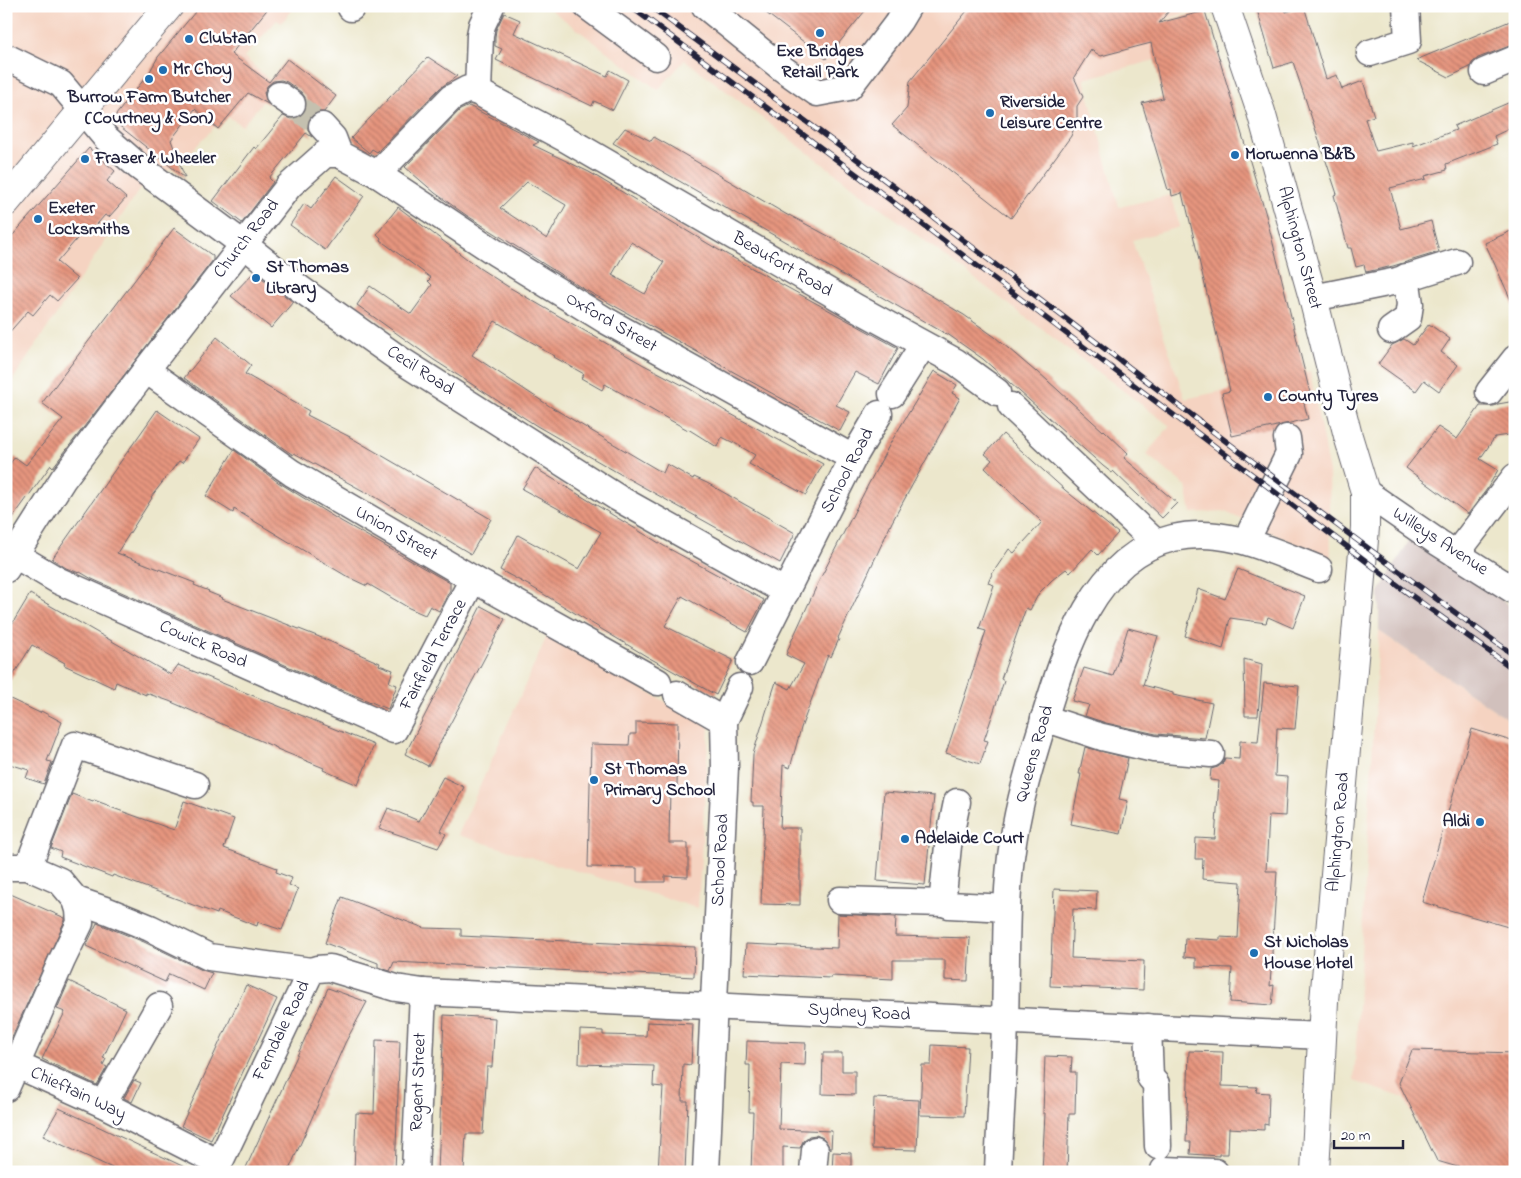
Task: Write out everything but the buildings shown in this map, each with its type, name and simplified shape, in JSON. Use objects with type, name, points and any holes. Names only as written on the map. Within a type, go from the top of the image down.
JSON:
[{"type":"main road","points":[[6,202],[84,111],[169,6]]},
{"type":"main road","name":"Alphington Street","points":[[1225,6],[1261,112],[1313,298],[1348,436],[1365,492]]},
{"type":"main road","name":"Alphington Road","points":[[1315,1172],[1322,1036],[1361,580],[1365,527],[1365,492]]},
{"type":"street","points":[[322,126],[332,138],[339,154],[377,174],[451,98],[468,89],[478,92],[480,35],[482,25],[491,6]]},
{"type":"street","points":[[587,6],[656,57]]},
{"type":"street","points":[[705,6],[816,93],[849,88],[900,21],[908,6]]},
{"type":"street","points":[[1370,53],[1408,41],[1406,6]]},
{"type":"street","name":"Cecil Road","points":[[6,57],[61,84],[106,138],[138,166],[299,288],[410,366],[618,498],[786,592]]},
{"type":"street","points":[[1484,72],[1515,59]]},
{"type":"street","name":"Beaufort Road","points":[[478,92],[566,139],[922,345],[963,366],[1004,399],[1156,543]]},
{"type":"street","name":"Church Road","points":[[10,562],[63,479],[289,186],[325,154],[339,154]]},
{"type":"street","name":"Oxford Street","points":[[377,174],[496,253],[605,320],[853,458]]},
{"type":"street","points":[[1313,298],[1406,278],[1457,262]]},
{"type":"street","points":[[1391,330],[1408,318],[1410,299],[1406,278]]},
{"type":"street","name":"School Road","points":[[750,662],[853,458],[922,345]]},
{"type":"street","points":[[1489,392],[1515,359]]},
{"type":"street","name":"Union Street","points":[[146,370],[292,473],[724,722]]},
{"type":"street","points":[[1246,541],[1289,454],[1287,438]]},
{"type":"street","points":[[1448,548],[1515,476]]},
{"type":"street","name":"Willeys Avenue","points":[[1365,492],[1515,590]]},
{"type":"street","name":"Queens Road","points":[[998,1172],[1005,1019],[1007,908],[1012,843],[1019,809],[1059,669],[1070,642],[1093,598],[1112,575],[1131,558],[1156,543],[1194,535],[1219,535],[1246,541],[1319,569]]},
{"type":"street","name":"Cowick Road","points":[[10,562],[59,581],[394,730]]},
{"type":"street","name":"Fairfield Terrace","points":[[394,730],[474,579]]},
{"type":"street","name":"School Road","points":[[706,1172],[725,767],[724,722],[740,687]]},
{"type":"street","points":[[1044,718],[1102,737],[1154,749],[1211,754]]},
{"type":"street","points":[[195,785],[75,745],[17,867],[60,882],[76,900],[150,928],[209,957],[311,972]]},
{"type":"street","points":[[944,903],[943,895],[948,846],[957,802]]},
{"type":"street","name":"Chieftain Way","points":[[76,900],[80,923],[9,1083],[103,1104],[217,1167]]},
{"type":"street","points":[[840,900],[944,903],[949,905],[1007,908]]},
{"type":"street","name":"Ferndale Road","points":[[217,1167],[311,972],[316,968],[330,968],[396,988]]},
{"type":"street","name":"Sydney Road","points":[[396,988],[423,992],[1322,1036]]},
{"type":"street","name":"Regent Street","points":[[416,1172],[423,992]]},
{"type":"street","points":[[103,1104],[159,1006]]},
{"type":"street","points":[[1148,1027],[1150,1077],[1156,1084],[1158,1146]]},
{"type":"street","points":[[1164,1172],[1164,1170],[1215,1172]]},
{"type":"shaded area","points":[[6,6],[296,6],[281,23],[277,20],[244,57],[276,86],[242,126],[226,115],[184,159],[139,190],[6,390]]},
{"type":"shaded area","points":[[546,6],[1202,6],[1204,8],[1163,20],[1174,55],[1084,79],[1119,207],[1171,195],[1180,227],[1132,240],[1185,399],[1310,372],[1329,472],[1331,560],[1223,511],[1191,513],[1186,486],[1146,454],[1170,426],[685,60],[658,90]]},
{"type":"shaded area","points":[[1412,536],[1515,609],[1515,724],[1379,631],[1379,592]]},
{"type":"shaded area","points":[[1379,631],[1515,724],[1515,1172],[1443,1172],[1404,1098],[1354,1081]]},
{"type":"shaded area","name":"St Thomas Primary School","points":[[547,636],[709,726],[698,908],[458,835]]},
{"type":"tunnel","points":[[292,104],[322,126]]},
{"type":"railway","points":[[630,6],[860,177],[1408,593],[1515,670]]},
{"type":"railway","points":[[650,6],[869,168],[1271,475],[1515,656]]},
{"type":"place","name":"Exe Bridges Retail Park","points":[[820,33]]},
{"type":"place","name":"Clubtan","points":[[189,39]]},
{"type":"place","name":"Mr Choy","points":[[163,70]]},
{"type":"place","name":"Burrow Farm Butcher (Courtney & Son)","points":[[149,79]]},
{"type":"place","name":"Riverside Leisure Centre","points":[[990,113]]},
{"type":"place","name":"Morwenna B&B","points":[[1235,155]]},
{"type":"place","name":"Fraser & Wheeler","points":[[85,159]]},
{"type":"place","name":"Exeter Locksmiths","points":[[38,219]]},
{"type":"place","name":"St Thomas Library","points":[[256,278]]},
{"type":"place","name":"County Tyres","points":[[1268,397]]},
{"type":"place","name":"St Thomas Primary School","points":[[594,780]]},
{"type":"place","name":"Aldi","points":[[1480,822]]},
{"type":"place","name":"Adelaide Court","points":[[905,839]]},
{"type":"place","name":"St Nicholas House Hotel","points":[[1254,953]]}]
